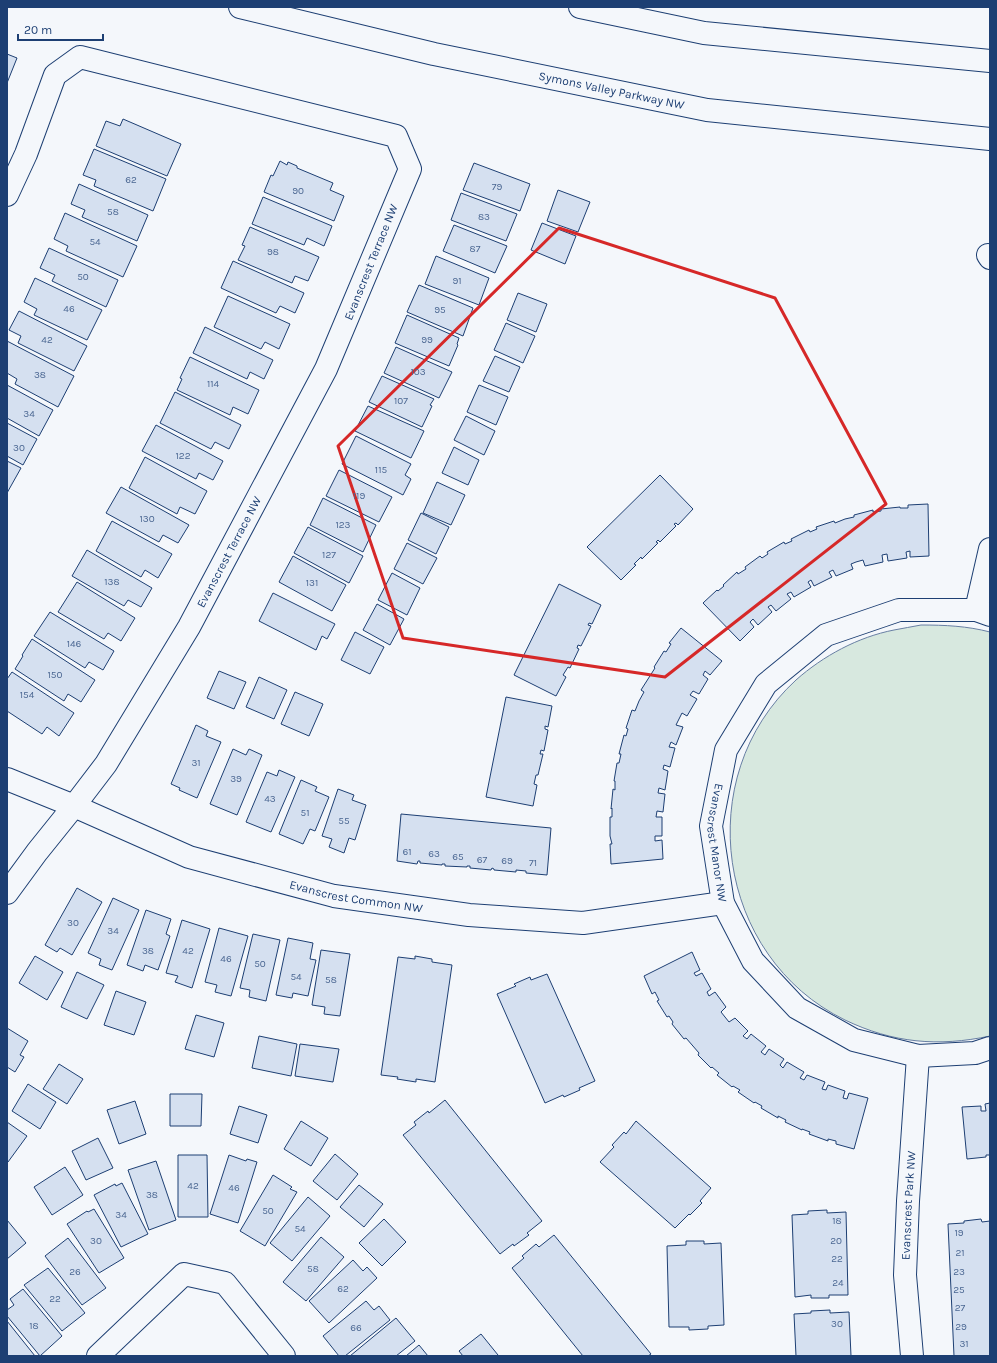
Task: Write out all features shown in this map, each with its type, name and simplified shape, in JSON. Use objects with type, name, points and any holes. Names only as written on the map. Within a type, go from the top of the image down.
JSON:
[{"type":"street","name":"Symons Valley Parkway NW","points":[[240,7],[434,54],[707,110],[990,139]]},
{"type":"street","points":[[580,7],[704,33],[990,61]]},
{"type":"street","name":"Evanscrest Terrace NW","points":[[7,195],[26,154],[55,75],[80,57],[396,136],[410,168],[326,369],[189,627],[106,764],[74,806]]},
{"type":"street","points":[[983,613],[990,548]]},
{"type":"street","name":"Evanscrest Manor NW","points":[[983,613],[899,610],[826,635],[766,684],[726,750],[711,826],[723,902],[752,961],[798,1008],[854,1040],[918,1056],[975,1053],[990,1048]]},
{"type":"street","name":"Evanscrest Common NW","points":[[7,779],[74,806],[189,857],[342,897],[469,915],[583,923],[723,902]]},
{"type":"street","points":[[7,893],[37,852],[74,806]]},
{"type":"street","name":"Evanscrest Park NW","points":[[912,1356],[905,1275],[908,1201],[918,1056]]},
{"type":"street","points":[[98,1356],[184,1274],[225,1283],[284,1356]]},
{"type":"highlighted area","points":[[559,228],[775,298],[886,504],[665,677],[403,638],[338,446]]},
{"type":"shaded area","points":[[921,625],[956,626],[990,632],[990,1036],[934,1042],[898,1038],[863,1028],[845,1020],[802,991],[768,954],[745,910],[732,863],[731,814],[741,765],[762,720],[796,680],[829,655],[867,637]]},
{"type":"building","points":[[7,54],[17,58],[7,83]]},
{"type":"building","points":[[123,119],[181,144],[167,176],[96,146],[106,121],[120,126]]},
{"type":"building","points":[[94,149],[166,179],[153,211],[94,186],[96,180],[83,175]]},
{"type":"building","points":[[280,161],[287,165],[288,162],[297,166],[297,168],[333,183],[330,190],[344,196],[334,221],[264,192],[271,175],[273,176]]},
{"type":"building","points":[[474,163],[530,184],[520,211],[463,190]]},
{"type":"building","points":[[79,184],[148,215],[137,241],[82,217],[85,210],[71,204]]},
{"type":"building","points":[[558,190],[590,202],[578,232],[547,221]]},
{"type":"building","points":[[461,193],[517,214],[506,241],[451,220]]},
{"type":"building","points":[[263,197],[332,226],[324,246],[307,238],[304,245],[252,224]]},
{"type":"building","points":[[65,213],[137,246],[123,277],[66,251],[68,246],[54,239]]},
{"type":"building","points":[[542,223],[576,236],[565,264],[531,250]]},
{"type":"building","points":[[454,225],[507,246],[495,273],[443,251]]},
{"type":"building","points":[[250,227],[319,257],[308,281],[295,276],[292,283],[238,260],[245,246],[242,245]]},
{"type":"building","points":[[49,248],[118,280],[106,307],[52,281],[55,275],[40,268]]},
{"type":"building","points":[[436,256],[489,278],[479,305],[425,284]]},
{"type":"building","points":[[233,261],[304,293],[295,313],[280,306],[276,313],[221,288]]},
{"type":"building","points":[[35,278],[102,310],[87,340],[34,315],[37,309],[24,302]]},
{"type":"building","points":[[419,285],[473,308],[463,336],[407,312]]},
{"type":"building","points":[[518,293],[547,304],[536,332],[507,320]]},
{"type":"building","points":[[228,296],[290,324],[279,349],[265,342],[261,349],[214,327]]},
{"type":"building","points":[[19,311],[87,346],[74,371],[18,343],[21,336],[9,330]]},
{"type":"building","points":[[407,315],[459,338],[458,345],[449,366],[395,343]]},
{"type":"building","points":[[506,323],[535,336],[523,363],[494,350]]},
{"type":"building","points":[[205,327],[273,360],[264,379],[250,372],[247,379],[193,353]]},
{"type":"building","points":[[7,341],[74,376],[58,407],[15,384],[17,379],[7,373]]},
{"type":"building","points":[[396,347],[452,372],[439,398],[384,373]]},
{"type":"building","points":[[495,356],[520,367],[509,392],[483,381]]},
{"type":"building","points":[[190,357],[259,390],[248,414],[233,407],[230,415],[177,390],[182,379],[180,378]]},
{"type":"building","points":[[382,376],[434,399],[430,405],[432,406],[422,427],[369,402]]},
{"type":"building","points":[[7,385],[53,410],[39,436],[7,418]]},
{"type":"building","points":[[479,385],[508,397],[496,425],[467,412]]},
{"type":"building","points":[[175,392],[241,425],[229,449],[215,442],[211,449],[160,423]]},
{"type":"building","points":[[368,406],[424,431],[411,458],[355,431]]},
{"type":"building","points":[[466,416],[495,431],[484,455],[454,440]]},
{"type":"building","points":[[7,423],[37,439],[23,465],[7,456]]},
{"type":"building","points":[[156,425],[223,461],[213,480],[199,473],[196,479],[142,451]]},
{"type":"building","points":[[356,436],[411,464],[405,475],[411,479],[403,495],[342,464]]},
{"type":"building","points":[[454,447],[479,460],[468,485],[442,473]]},
{"type":"building","points":[[145,457],[207,491],[195,514],[180,507],[177,514],[129,488]]},
{"type":"building","points":[[7,461],[21,468],[7,493]]},
{"type":"building","points":[[339,470],[392,497],[379,522],[326,496]]},
{"type":"building","points":[[660,475],[693,509],[678,525],[676,523],[674,524],[676,526],[660,542],[658,540],[656,542],[658,543],[642,559],[641,557],[634,564],[636,565],[621,580],[587,547]]},
{"type":"building","points":[[437,482],[465,495],[451,525],[423,513]]},
{"type":"building","points":[[121,487],[189,525],[178,543],[163,535],[159,542],[106,513]]},
{"type":"building","points":[[323,498],[376,525],[363,552],[310,525]]},
{"type":"building","points":[[928,504],[929,556],[910,557],[910,551],[906,552],[907,558],[888,561],[887,554],[882,555],[883,562],[865,566],[863,560],[856,562],[851,564],[853,569],[836,576],[833,570],[829,572],[832,577],[814,586],[811,580],[808,582],[811,587],[794,597],[791,592],[787,594],[791,599],[776,611],[771,605],[768,607],[772,612],[758,625],[753,619],[750,622],[754,627],[740,641],[703,603],[717,590],[718,591],[724,586],[723,585],[737,572],[738,574],[746,569],[745,567],[760,556],[762,558],[768,554],[767,552],[784,542],[785,544],[792,541],[791,539],[809,530],[810,532],[817,529],[816,527],[834,521],[835,523],[854,517],[854,515],[873,510],[873,512],[881,511],[881,509],[900,507],[908,508],[908,505]]},
{"type":"building","points":[[421,513],[449,527],[436,554],[408,540]]},
{"type":"building","points":[[112,521],[172,554],[158,578],[145,570],[141,577],[96,551]]},
{"type":"building","points":[[308,527],[363,556],[349,583],[294,553]]},
{"type":"building","points":[[407,543],[437,558],[423,584],[394,569]]},
{"type":"building","points":[[87,550],[152,588],[141,607],[128,600],[124,606],[72,576]]},
{"type":"building","points":[[293,556],[346,585],[332,611],[279,582]]},
{"type":"building","points":[[392,573],[420,588],[407,615],[378,600]]},
{"type":"building","points":[[77,582],[135,618],[121,641],[108,633],[104,639],[58,612]]},
{"type":"building","points":[[559,584],[601,605],[592,624],[589,623],[588,625],[591,626],[581,646],[578,645],[577,648],[579,649],[570,668],[568,667],[563,675],[566,677],[556,696],[514,675]]},
{"type":"building","points":[[273,593],[335,624],[327,639],[322,636],[316,650],[259,621]]},
{"type":"building","points":[[377,604],[404,619],[390,645],[363,630]]},
{"type":"building","points":[[50,612],[114,651],[103,670],[89,662],[85,668],[34,636]]},
{"type":"building","points":[[681,628],[722,661],[710,675],[705,671],[703,675],[708,679],[699,694],[693,691],[690,695],[697,699],[687,716],[682,713],[676,725],[683,727],[676,745],[671,742],[669,747],[675,748],[670,767],[664,765],[663,769],[668,771],[665,790],[659,788],[658,793],[665,794],[663,812],[657,811],[656,817],[662,817],[662,836],[655,836],[655,841],[662,840],[663,859],[611,864],[610,844],[612,844],[610,836],[610,817],[612,817],[612,808],[611,809],[613,789],[615,790],[614,781],[617,763],[619,763],[621,754],[619,754],[624,735],[626,736],[628,729],[626,728],[632,710],[635,711],[644,692],[641,690],[664,651],[666,652],[671,644],[669,643]]},
{"type":"building","points":[[355,632],[384,647],[370,674],[341,660]]},
{"type":"building","points":[[32,639],[95,680],[81,702],[68,694],[64,701],[15,669]]},
{"type":"building","points":[[219,671],[246,682],[234,709],[207,698]]},
{"type":"building","points":[[12,672],[74,713],[59,736],[47,727],[42,734],[7,711],[7,679]]},
{"type":"building","points":[[259,677],[287,690],[274,719],[246,707]]},
{"type":"building","points":[[295,692],[323,704],[309,736],[281,724]]},
{"type":"building","points":[[506,697],[552,706],[548,727],[545,726],[545,729],[548,730],[544,751],[541,750],[540,754],[543,754],[538,775],[536,775],[534,784],[537,785],[533,806],[486,797]]},
{"type":"building","points":[[196,725],[208,731],[206,736],[221,742],[197,798],[179,790],[180,788],[171,784]]},
{"type":"building","points":[[233,749],[246,755],[249,749],[262,755],[237,815],[210,804]]},
{"type":"building","points":[[279,770],[295,777],[271,832],[246,822],[267,772],[277,776]]},
{"type":"building","points":[[301,780],[317,787],[315,791],[329,797],[315,831],[310,829],[303,844],[279,834]]},
{"type":"building","points":[[338,789],[354,795],[352,800],[366,805],[355,840],[349,838],[344,853],[329,847],[332,839],[322,836]]},
{"type":"building","points":[[401,814],[551,828],[547,875],[526,873],[526,871],[516,870],[516,872],[494,870],[492,868],[491,870],[470,868],[470,866],[445,866],[445,864],[420,863],[420,861],[418,861],[417,864],[397,861]]},
{"type":"building","points":[[77,888],[102,902],[72,955],[60,948],[57,952],[45,945]]},
{"type":"building","points":[[113,898],[139,910],[112,970],[99,965],[101,959],[88,953]]},
{"type":"building","points":[[146,910],[171,919],[166,934],[170,936],[158,970],[145,965],[143,971],[127,965]]},
{"type":"building","points":[[182,920],[210,929],[192,988],[175,982],[178,976],[166,973]]},
{"type":"building","points":[[219,928],[248,936],[231,996],[215,992],[217,985],[205,982]]},
{"type":"building","points":[[253,934],[280,940],[266,1001],[249,997],[250,990],[240,988]]},
{"type":"building","points":[[288,938],[313,943],[310,959],[316,960],[308,996],[293,993],[292,998],[276,995]]},
{"type":"building","points":[[321,950],[350,954],[340,1016],[324,1014],[325,1007],[312,1005]]},
{"type":"building","points":[[692,952],[700,970],[694,973],[696,976],[702,973],[711,989],[707,992],[709,996],[715,992],[726,1007],[721,1012],[729,1022],[735,1018],[748,1031],[743,1036],[747,1039],[751,1034],[766,1046],[761,1052],[765,1055],[769,1049],[784,1059],[780,1065],[783,1068],[787,1062],[804,1072],[800,1078],[804,1080],[807,1075],[825,1082],[822,1089],[826,1090],[828,1085],[845,1091],[843,1098],[847,1099],[849,1093],[868,1098],[854,1149],[836,1144],[836,1141],[828,1139],[828,1141],[809,1134],[810,1132],[785,1122],[786,1120],[778,1116],[778,1118],[761,1108],[762,1106],[755,1102],[754,1103],[738,1092],[740,1090],[733,1086],[732,1087],[717,1075],[719,1073],[712,1067],[711,1068],[698,1055],[699,1053],[686,1038],[684,1039],[657,1001],[659,1000],[655,992],[652,994],[644,976]]},
{"type":"building","points":[[35,956],[63,972],[47,1000],[19,983]]},
{"type":"building","points":[[415,956],[432,959],[432,962],[452,965],[435,1082],[416,1079],[416,1082],[397,1079],[398,1077],[381,1075],[398,957],[415,959]]},
{"type":"building","points":[[77,972],[104,985],[87,1019],[61,1007]]},
{"type":"building","points":[[547,974],[595,1081],[579,1088],[580,1090],[564,1097],[563,1095],[545,1103],[497,994],[516,986],[514,984],[530,977],[531,980]]},
{"type":"building","points":[[116,991],[146,1002],[134,1035],[104,1025]]},
{"type":"building","points":[[196,1015],[224,1023],[214,1057],[185,1049]]},
{"type":"building","points":[[7,1028],[28,1041],[20,1055],[24,1057],[15,1072],[7,1067]]},
{"type":"building","points":[[259,1036],[297,1044],[291,1076],[252,1068]]},
{"type":"building","points":[[300,1044],[339,1049],[333,1082],[295,1076]]},
{"type":"building","points":[[59,1064],[83,1079],[67,1104],[43,1089]]},
{"type":"building","points":[[28,1084],[56,1102],[40,1129],[12,1111]]},
{"type":"building","points":[[170,1094],[202,1094],[201,1126],[170,1126]]},
{"type":"building","points":[[445,1100],[542,1221],[527,1233],[529,1235],[514,1246],[513,1244],[500,1254],[403,1135],[416,1125],[414,1122],[428,1111],[429,1113]]},
{"type":"building","points":[[135,1101],[146,1134],[119,1144],[107,1110]]},
{"type":"building","points":[[990,1103],[990,1155],[986,1155],[986,1157],[967,1159],[962,1107],[981,1106],[981,1111],[986,1111],[985,1104]]},
{"type":"building","points":[[239,1106],[267,1115],[258,1143],[230,1134]]},
{"type":"building","points":[[301,1121],[328,1138],[311,1166],[284,1149]]},
{"type":"building","points":[[636,1121],[711,1188],[700,1201],[702,1203],[675,1228],[600,1162],[614,1147],[612,1145],[624,1132],[626,1134]]},
{"type":"building","points":[[7,1122],[27,1136],[8,1162],[7,1161]]},
{"type":"building","points":[[98,1138],[113,1168],[86,1180],[72,1151]]},
{"type":"building","points":[[335,1154],[358,1174],[337,1200],[313,1181]]},
{"type":"building","points":[[178,1155],[207,1155],[208,1217],[178,1217]]},
{"type":"building","points":[[229,1155],[246,1161],[247,1159],[257,1162],[238,1223],[210,1214]]},
{"type":"building","points":[[156,1161],[176,1220],[149,1230],[128,1170]]},
{"type":"building","points":[[65,1167],[83,1195],[52,1215],[34,1187]]},
{"type":"building","points":[[273,1175],[292,1187],[290,1189],[297,1192],[265,1246],[240,1231]]},
{"type":"building","points":[[122,1183],[148,1234],[121,1247],[94,1195],[115,1184],[116,1186]]},
{"type":"building","points":[[359,1185],[383,1204],[364,1227],[340,1207]]},
{"type":"building","points":[[308,1197],[330,1216],[292,1261],[270,1243]]},
{"type":"building","points":[[94,1209],[124,1258],[99,1273],[67,1224],[87,1211],[88,1212]]},
{"type":"building","points":[[827,1210],[827,1213],[846,1212],[848,1295],[829,1295],[829,1298],[811,1298],[811,1295],[795,1297],[792,1215],[808,1214],[808,1211]]},
{"type":"building","points":[[384,1219],[406,1242],[382,1266],[359,1243]]},
{"type":"building","points":[[981,1219],[982,1222],[990,1221],[990,1356],[954,1356],[948,1224],[964,1223],[964,1221]]},
{"type":"building","points":[[7,1220],[26,1243],[7,1259]]},
{"type":"building","points":[[554,1235],[651,1354],[648,1356],[583,1356],[512,1268],[524,1258],[522,1256],[536,1244],[539,1247]]},
{"type":"building","points":[[321,1237],[344,1257],[306,1301],[283,1282]]},
{"type":"building","points":[[68,1238],[106,1288],[82,1305],[45,1256]]},
{"type":"building","points":[[686,1241],[704,1241],[704,1244],[721,1243],[724,1325],[708,1326],[708,1329],[689,1330],[689,1327],[669,1327],[667,1246],[686,1245]]},
{"type":"building","points":[[353,1260],[363,1271],[367,1267],[377,1278],[329,1323],[309,1301]]},
{"type":"building","points":[[48,1268],[85,1313],[62,1331],[24,1285]]},
{"type":"building","points":[[23,1289],[62,1336],[40,1356],[7,1316],[7,1310],[14,1305],[10,1299]]},
{"type":"building","points":[[366,1301],[374,1310],[379,1306],[390,1320],[345,1356],[339,1356],[323,1336]]},
{"type":"building","points":[[830,1310],[830,1313],[849,1312],[851,1356],[796,1356],[794,1314]]},
{"type":"building","points":[[396,1318],[415,1341],[396,1356],[350,1356]]},
{"type":"building","points":[[7,1321],[35,1356],[7,1356]]},
{"type":"building","points":[[481,1334],[498,1355],[463,1356],[459,1351]]},
{"type":"building","points":[[419,1345],[428,1356],[406,1356]]}]
